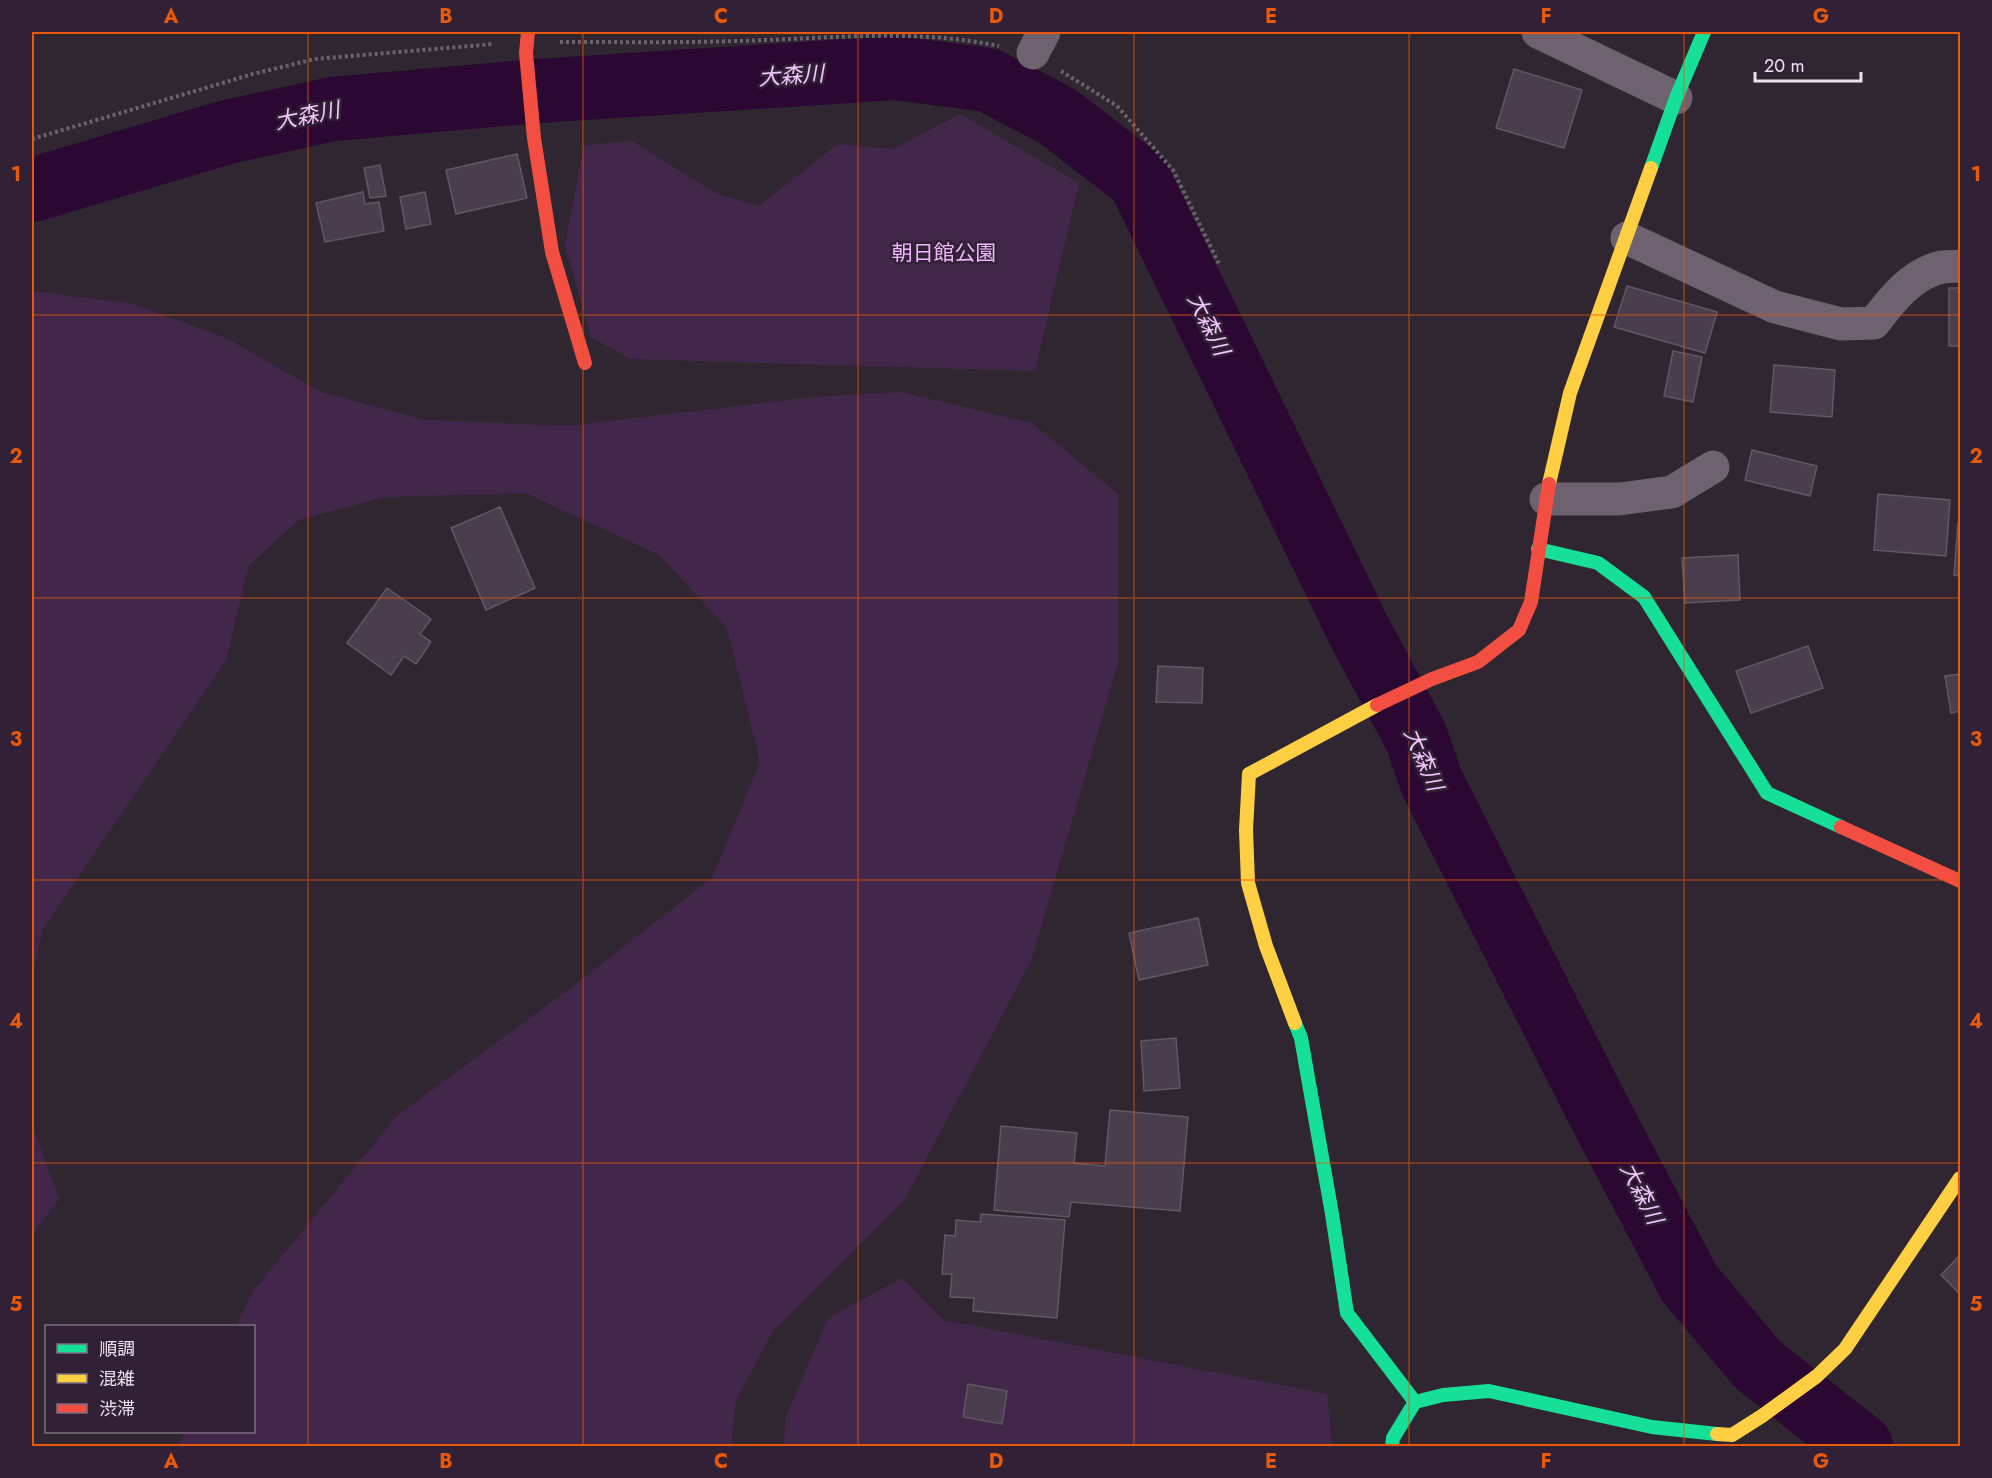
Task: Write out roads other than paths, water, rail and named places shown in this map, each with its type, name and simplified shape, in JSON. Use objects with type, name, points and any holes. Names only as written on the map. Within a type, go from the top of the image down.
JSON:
[{"type":"street","points":[[1538,32],[1676,98]]},
{"type":"street","points":[[1416,1402],[1347,1313],[1301,1038],[1266,946],[1248,883],[1246,830],[1249,774],[1354,716],[1432,679],[1478,662],[1519,630],[1531,603],[1546,498],[1570,393],[1676,98],[1704,32]]},
{"type":"street","points":[[527,42],[534,138],[552,252],[585,363]]},
{"type":"street","points":[[1627,238],[1775,306],[1841,324],[1874,323],[1894,298],[1917,278],[1940,267],[1960,266]]},
{"type":"street","points":[[1546,498],[1619,499],[1672,492],[1713,467]]},
{"type":"street","points":[[1538,549],[1599,564],[1644,597],[1767,793],[1960,881]]},
{"type":"street","points":[[1392,1446],[1394,1438],[1416,1402],[1443,1395],[1489,1391],[1652,1427],[1732,1435],[1817,1376],[1845,1349],[1960,1178]]},
{"type":"waterway","name":"大森川","points":[[32,190],[227,132],[333,109],[538,91],[895,68],[988,80],[1057,116],[1139,179],[1360,633],[1416,737],[1432,783],[1689,1283],[1758,1365],[1861,1446]]},
{"type":"park label","name":"朝日館公園","points":[[944,253]]}]
